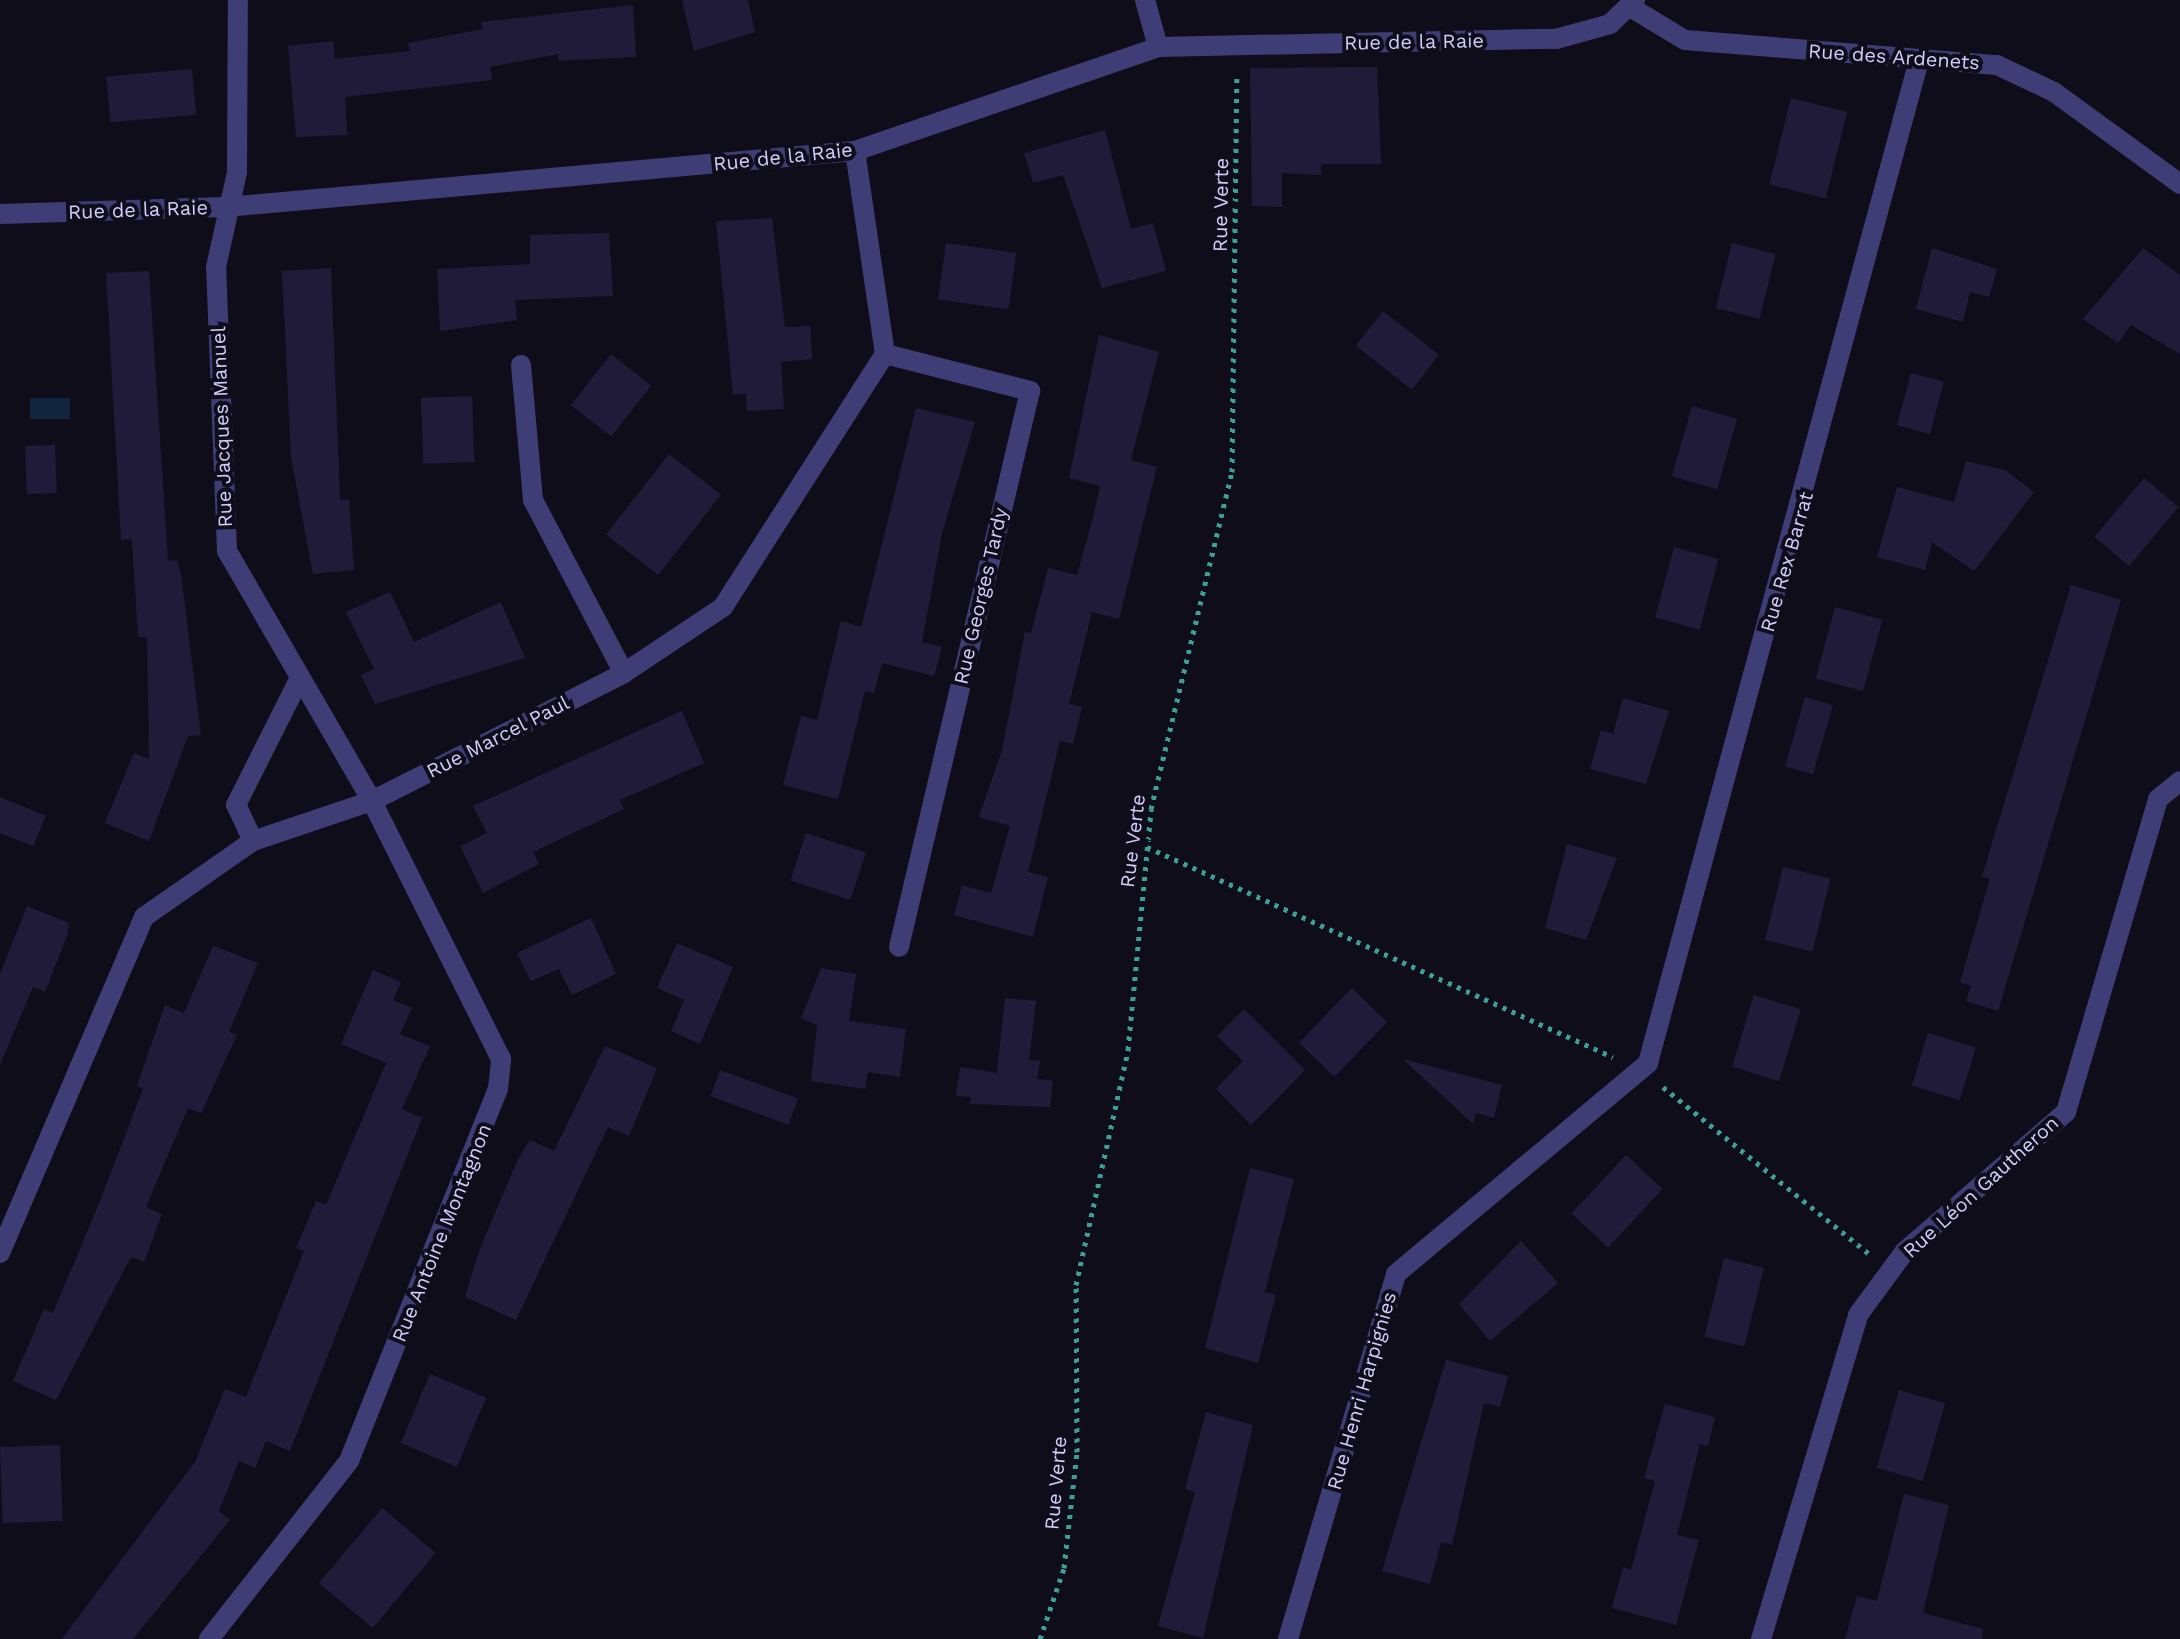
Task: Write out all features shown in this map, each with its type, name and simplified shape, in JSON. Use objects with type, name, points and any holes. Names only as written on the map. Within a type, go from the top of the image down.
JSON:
[{"type":"street","name":"Rue Jacques Manuel","points":[[238,0],[237,172],[226,207],[216,267],[227,551],[372,801]]},
{"type":"street","points":[[1145,0],[1158,47]]},
{"type":"street","name":"Rue de la Raie","points":[[0,214],[226,207],[855,151],[1158,47],[1556,39],[1610,24],[1633,4]]},
{"type":"street","name":"Rue des Ardenets","points":[[1633,4],[1685,40],[1997,65],[2054,92],[2180,184]]},
{"type":"street","name":"Rue Rex Barrat","points":[[1645,1067],[1919,60]]},
{"type":"street","points":[[855,151],[885,354]]},
{"type":"street","name":"Rue Marcel Paul","points":[[0,1253],[144,917],[253,841],[372,801],[624,673],[723,607],[885,354]]},
{"type":"street","name":"Rue Georges Tardy","points":[[885,354],[1030,391],[899,947]]},
{"type":"street","points":[[521,365],[533,500],[624,673]]},
{"type":"street","points":[[253,841],[236,805],[300,678]]},
{"type":"street","name":"Rue Léon Gautheron","points":[[1761,1639],[1858,1315],[1890,1273],[2066,1112],[2158,799],[2180,781]]},
{"type":"street","name":"Rue Antoine Montagnon","points":[[209,1639],[349,1461],[498,1089],[501,1059],[372,801]]},
{"type":"street","name":"Rue Henri Harpignies","points":[[1288,1639],[1396,1274],[1645,1067]]},
{"type":"path","name":"Rue Verte","points":[[1040,1639],[1064,1568],[1077,1452],[1076,1285],[1128,1050],[1147,847],[1232,472],[1236,46]]},
{"type":"path","points":[[1147,847],[1645,1067],[1890,1273]]},
{"type":"water","points":[[30,398],[70,398],[70,419],[30,419]]},
{"type":"building","points":[[682,0],[748,0],[755,32],[694,51]]},
{"type":"building","points":[[633,5],[636,57],[558,61],[558,54],[490,67],[492,80],[345,97],[347,135],[296,137],[288,46],[333,41],[335,59],[410,51],[408,43],[483,29],[481,22]]},
{"type":"building","points":[[1377,67],[1381,164],[1321,164],[1321,175],[1282,173],[1282,207],[1252,206],[1250,68]]},
{"type":"building","points":[[192,69],[196,115],[110,122],[106,76]]},
{"type":"building","points":[[1791,98],[1847,112],[1826,198],[1769,184]]},
{"type":"building","points":[[1105,130],[1131,229],[1153,223],[1166,271],[1102,288],[1063,175],[1033,183],[1024,153]]},
{"type":"building","points":[[772,218],[785,327],[810,326],[812,359],[781,362],[784,409],[747,411],[746,393],[733,395],[716,221]]},
{"type":"building","points":[[609,233],[613,296],[515,300],[517,320],[440,331],[437,269],[530,264],[530,235]]},
{"type":"building","points":[[946,243],[1016,253],[1008,309],[938,299]]},
{"type":"building","points":[[1732,243],[1776,254],[1759,319],[1716,308]]},
{"type":"building","points":[[1932,248],[1997,269],[1989,297],[1970,292],[1963,322],[1916,309]]},
{"type":"building","points":[[2143,248],[2180,275],[2180,354],[2131,325],[2118,343],[2083,319]]},
{"type":"building","points":[[331,268],[340,500],[349,499],[354,570],[313,574],[291,457],[282,271]]},
{"type":"building","points":[[149,271],[168,561],[177,560],[181,574],[201,735],[188,736],[149,841],[105,823],[134,753],[149,759],[147,637],[138,637],[132,539],[121,540],[106,273]]},
{"type":"building","points":[[1383,311],[1439,355],[1412,389],[1356,346]]},
{"type":"building","points":[[1099,335],[1159,352],[1131,460],[1157,467],[1119,619],[1092,612],[1069,704],[1082,707],[1073,744],[1060,741],[1028,872],[1048,877],[1033,937],[954,915],[962,885],[991,893],[1010,826],[979,817],[1002,750],[1025,632],[1031,633],[1048,568],[1077,575],[1094,514],[1100,486],[1069,478]]},
{"type":"building","points":[[611,354],[651,385],[611,437],[571,405]]},
{"type":"building","points":[[1911,373],[1944,382],[1930,434],[1897,425]]},
{"type":"building","points":[[472,396],[474,462],[423,464],[421,398]]},
{"type":"building","points":[[1692,406],[1737,419],[1717,489],[1672,476]]},
{"type":"building","points":[[916,408],[975,422],[942,533],[922,642],[942,647],[934,676],[882,663],[874,693],[865,691],[838,799],[783,785],[801,716],[817,720],[841,621],[861,627]]},
{"type":"building","points":[[55,445],[57,493],[27,494],[25,446]]},
{"type":"building","points":[[669,454],[721,495],[658,575],[606,534]]},
{"type":"building","points":[[1966,461],[2005,470],[2034,492],[1974,571],[1932,542],[1925,570],[1877,557],[1897,487],[1954,502]]},
{"type":"building","points":[[2144,478],[2178,507],[2129,566],[2095,537]]},
{"type":"building","points":[[1674,547],[1718,559],[1700,629],[1655,618]]},
{"type":"building","points":[[2071,585],[2121,600],[1998,1011],[1966,1001],[1971,986],[1960,982],[1990,879],[1982,876]]},
{"type":"building","points":[[390,592],[414,642],[501,602],[525,658],[375,704],[361,675],[374,669],[346,612]]},
{"type":"building","points":[[1835,607],[1882,620],[1863,691],[1816,678]]},
{"type":"building","points":[[1805,697],[1833,705],[1813,774],[1785,766]]},
{"type":"building","points":[[1623,698],[1669,711],[1646,784],[1590,769],[1601,730],[1613,734]]},
{"type":"building","points":[[682,711],[704,763],[620,800],[624,809],[533,852],[539,864],[483,893],[460,846],[487,833],[473,806]]},
{"type":"building","points":[[0,797],[46,816],[33,846],[0,833]]},
{"type":"building","points":[[806,833],[866,852],[850,900],[791,881]]},
{"type":"building","points":[[1567,844],[1617,858],[1586,940],[1545,928]]},
{"type":"building","points":[[1783,867],[1831,879],[1812,952],[1765,940]]},
{"type":"building","points":[[27,906],[69,923],[67,936],[45,992],[33,987],[0,1065],[0,974]]},
{"type":"building","points":[[591,918],[616,974],[572,995],[559,969],[531,981],[517,953]]},
{"type":"building","points":[[677,943],[733,967],[700,1044],[671,1031],[684,1000],[657,988]]},
{"type":"building","points":[[213,946],[258,963],[229,1032],[237,1035],[201,1113],[188,1108],[146,1207],[162,1214],[144,1262],[131,1257],[56,1400],[13,1381],[44,1309],[53,1313],[98,1206],[143,1089],[137,1086],[165,1005],[184,1013]]},
{"type":"building","points":[[821,968],[856,974],[849,1021],[906,1029],[900,1077],[868,1072],[865,1089],[811,1081],[817,1025],[801,1018]]},
{"type":"building","points":[[373,970],[401,982],[393,1000],[412,1008],[400,1034],[430,1046],[402,1109],[422,1118],[290,1451],[266,1441],[255,1468],[239,1461],[219,1511],[230,1520],[133,1639],[62,1639],[195,1462],[225,1389],[246,1397],[304,1251],[296,1248],[316,1201],[326,1205],[386,1063],[341,1044]]},
{"type":"building","points":[[1352,988],[1387,1022],[1334,1077],[1299,1043]]},
{"type":"building","points":[[1754,995],[1801,1009],[1779,1081],[1732,1067]]},
{"type":"building","points":[[1005,998],[1036,1001],[1029,1060],[1040,1061],[1037,1079],[1053,1081],[1050,1107],[970,1104],[971,1097],[956,1096],[960,1067],[997,1073]]},
{"type":"building","points":[[1244,1009],[1305,1070],[1251,1125],[1216,1089],[1243,1061],[1217,1036]]},
{"type":"building","points":[[1928,1033],[1976,1048],[1960,1100],[1912,1086]]},
{"type":"building","points":[[605,1046],[657,1068],[629,1136],[608,1127],[516,1320],[465,1297],[479,1251],[518,1159],[530,1140],[554,1151]]},
{"type":"building","points":[[1403,1059],[1502,1085],[1494,1118],[1476,1113],[1473,1124]]},
{"type":"building","points":[[720,1070],[798,1098],[788,1125],[710,1096]]},
{"type":"building","points":[[1626,1155],[1663,1189],[1608,1248],[1571,1214]]},
{"type":"building","points":[[1250,1168],[1294,1179],[1265,1292],[1276,1295],[1258,1363],[1205,1348]]},
{"type":"building","points":[[1521,1241],[1558,1283],[1490,1341],[1459,1304]]},
{"type":"building","points":[[1724,1258],[1764,1268],[1744,1347],[1704,1337]]},
{"type":"building","points":[[1446,1360],[1508,1376],[1500,1407],[1484,1403],[1452,1545],[1441,1542],[1430,1584],[1382,1571]]},
{"type":"building","points":[[430,1374],[486,1398],[457,1467],[401,1443]]},
{"type":"building","points":[[1899,1390],[1945,1403],[1923,1481],[1877,1468]]},
{"type":"building","points":[[1665,1404],[1715,1417],[1708,1446],[1700,1444],[1677,1535],[1699,1540],[1676,1625],[1612,1608],[1623,1567],[1631,1570],[1655,1481],[1644,1478]]},
{"type":"building","points":[[1206,1412],[1253,1425],[1203,1638],[1158,1626],[1195,1492],[1185,1489]]},
{"type":"building","points":[[60,1445],[63,1521],[3,1523],[0,1447]]},
{"type":"building","points":[[1904,1494],[1949,1505],[1923,1613],[1983,1629],[1982,1639],[1845,1639],[1857,1596],[1877,1601]]},
{"type":"building","points":[[382,1508],[436,1553],[373,1628],[319,1583]]}]
